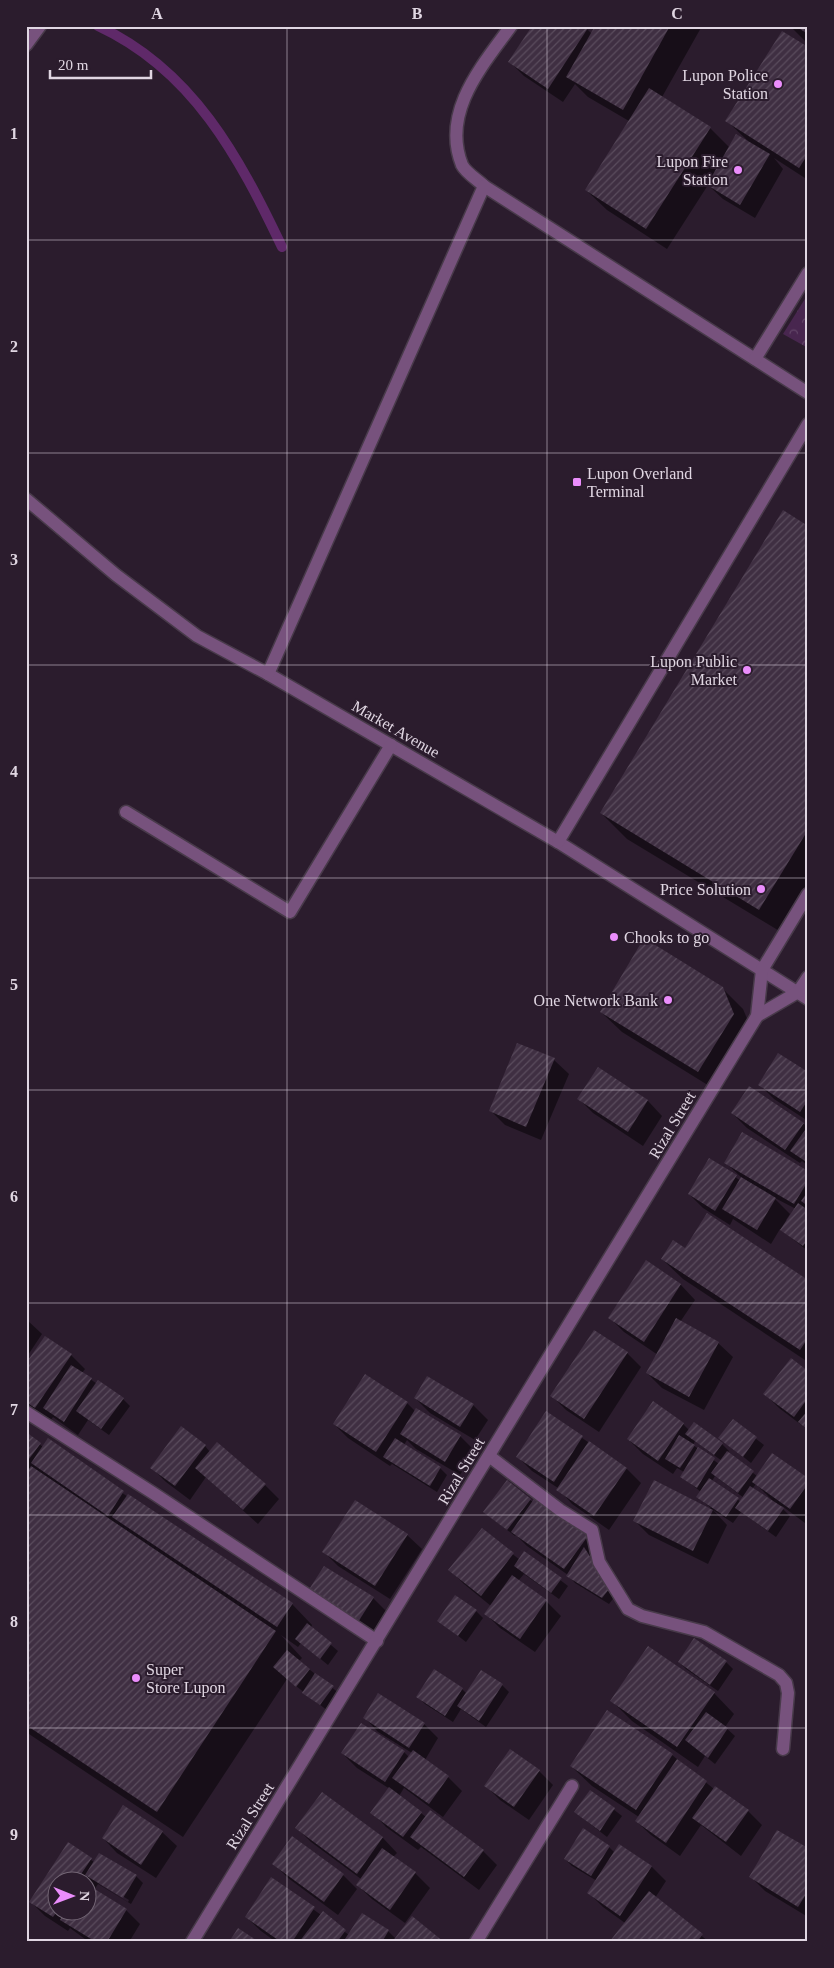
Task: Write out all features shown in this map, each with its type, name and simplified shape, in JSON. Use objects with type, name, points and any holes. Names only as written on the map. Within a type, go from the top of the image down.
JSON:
[{"type":"street","points":[[26,45],[40,26]]},
{"type":"street","points":[[510,26],[472,81],[458,114],[456,138],[463,166],[484,186],[808,393]]},
{"type":"street","points":[[268,674],[484,186]]},
{"type":"street","points":[[755,359],[808,273]]},
{"type":"street","points":[[558,842],[808,424]]},
{"type":"street","name":"Market Avenue","points":[[26,499],[116,575],[197,636],[268,674],[558,842],[803,996]]},
{"type":"street","points":[[126,812],[290,912],[391,745]]},
{"type":"street","name":"Rizal Street","points":[[192,1942],[757,1016],[762,970],[808,894]]},
{"type":"street","name":"Rizal Street","points":[[757,1016],[803,996],[808,977]]},
{"type":"street","points":[[26,1412],[153,1492],[377,1641]]},
{"type":"street","points":[[489,1456],[560,1510],[592,1530],[598,1562],[628,1609],[642,1616],[704,1632],[779,1675],[786,1683],[788,1693],[783,1749]]},
{"type":"street","points":[[476,1942],[572,1786]]},
{"type":"green space","points":[[808,294],[808,348],[783,334]]},
{"type":"building","points":[[532,26],[585,26],[588,28],[548,89],[508,62]]},
{"type":"building","points":[[595,26],[670,26],[623,110],[566,77]]},
{"type":"building","points":[[795,26],[808,26],[808,34]]},
{"type":"building","name":"Lupon Police Station","points":[[782,31],[808,47],[808,154],[799,168],[725,121]]},
{"type":"building","points":[[649,88],[711,127],[646,229],[585,190]]},
{"type":"building","name":"Lupon Fire Station","points":[[736,134],[770,154],[740,205],[707,185]]},
{"type":"building","name":"Lupon Public Market","points":[[783,510],[808,526],[808,830],[759,910],[600,813]]},
{"type":"building","name":"One Network Bank","points":[[644,938],[723,987],[734,1014],[698,1072],[600,1012]]},
{"type":"building","points":[[517,1043],[555,1058],[526,1127],[489,1111]]},
{"type":"building","points":[[778,1053],[808,1072],[808,1100],[800,1112],[758,1085]]},
{"type":"building","points":[[598,1067],[648,1100],[628,1132],[577,1099]]},
{"type":"building","points":[[749,1086],[804,1123],[785,1150],[731,1113]]},
{"type":"building","points":[[808,1126],[808,1163],[790,1151]]},
{"type":"building","points":[[742,1132],[808,1171],[808,1181],[794,1204],[724,1163]]},
{"type":"building","points":[[709,1158],[737,1175],[715,1211],[688,1194]]},
{"type":"building","points":[[741,1177],[776,1198],[757,1230],[722,1209]]},
{"type":"building","points":[[808,1191],[808,1206],[801,1201]]},
{"type":"building","points":[[798,1203],[808,1210],[808,1239],[803,1246],[780,1230]]},
{"type":"building","points":[[707,1213],[808,1280],[808,1338],[800,1350],[661,1259],[673,1240],[685,1248]]},
{"type":"building","points":[[646,1260],[681,1284],[644,1342],[608,1318]]},
{"type":"building","points":[[676,1318],[719,1342],[689,1397],[646,1373]]},
{"type":"building","points":[[594,1330],[628,1352],[584,1419],[550,1396]]},
{"type":"building","points":[[45,1336],[72,1354],[35,1408],[26,1402],[26,1363]]},
{"type":"building","points":[[791,1358],[808,1371],[808,1398],[794,1417],[763,1394]]},
{"type":"building","points":[[71,1365],[92,1378],[64,1422],[43,1408]]},
{"type":"building","points":[[365,1374],[408,1402],[376,1452],[333,1424]]},
{"type":"building","points":[[427,1376],[474,1404],[460,1427],[414,1398]]},
{"type":"building","points":[[98,1380],[124,1398],[101,1429],[76,1411]]},
{"type":"building","points":[[653,1401],[684,1423],[658,1461],[627,1439]]},
{"type":"building","points":[[416,1408],[461,1435],[445,1462],[400,1434]]},
{"type":"building","points":[[808,1410],[808,1430],[798,1422]]},
{"type":"building","points":[[546,1411],[583,1436],[554,1482],[516,1457]]},
{"type":"building","points":[[733,1419],[757,1437],[743,1457],[718,1438]]},
{"type":"building","points":[[694,1422],[723,1443],[714,1455],[685,1434]]},
{"type":"building","points":[[181,1426],[206,1445],[175,1486],[150,1468]]},
{"type":"building","points":[[26,1432],[41,1443],[26,1463]]},
{"type":"building","points":[[679,1435],[695,1445],[680,1468],[665,1459]]},
{"type":"building","points":[[48,1438],[124,1491],[108,1516],[31,1463]]},
{"type":"building","points":[[395,1438],[441,1467],[430,1486],[383,1457]]},
{"type":"building","points":[[589,1441],[627,1468],[594,1516],[556,1490]]},
{"type":"building","points":[[217,1442],[266,1484],[243,1510],[195,1468]]},
{"type":"building","points":[[698,1447],[715,1458],[697,1488],[680,1477]]},
{"type":"building","points":[[727,1451],[754,1471],[738,1493],[711,1473]]},
{"type":"building","points":[[772,1453],[808,1478],[808,1484],[790,1509],[752,1482]]},
{"type":"building","name":"Super Store Lupon","points":[[31,1466],[276,1631],[157,1812],[26,1725],[26,1473]]},
{"type":"building","points":[[709,1478],[739,1498],[726,1517],[696,1497]]},
{"type":"building","points":[[507,1480],[531,1499],[507,1530],[483,1512]]},
{"type":"building","points":[[654,1480],[713,1510],[693,1551],[633,1521]]},
{"type":"building","points":[[750,1486],[784,1508],[768,1531],[735,1508]]},
{"type":"building","points":[[128,1494],[293,1603],[277,1627],[112,1517]]},
{"type":"building","points":[[534,1499],[588,1536],[564,1569],[511,1532]]},
{"type":"building","points":[[355,1500],[408,1534],[375,1586],[322,1552]]},
{"type":"building","points":[[482,1528],[514,1553],[481,1596],[448,1570]]},
{"type":"building","points":[[584,1547],[610,1588],[602,1598],[566,1576]]},
{"type":"building","points":[[524,1551],[562,1578],[551,1593],[514,1566]]},
{"type":"building","points":[[324,1566],[374,1597],[358,1622],[308,1591]]},
{"type":"building","points":[[512,1575],[547,1600],[520,1639],[484,1614]]},
{"type":"building","points":[[455,1595],[477,1610],[458,1636],[437,1621]]},
{"type":"building","points":[[307,1623],[332,1643],[320,1659],[295,1639]]},
{"type":"building","points":[[694,1638],[727,1661],[710,1685],[678,1662]]},
{"type":"building","points":[[648,1646],[715,1692],[677,1747],[610,1701]]},
{"type":"building","points":[[287,1650],[310,1669],[296,1687],[273,1667]]},
{"type":"building","points":[[434,1669],[463,1688],[445,1716],[416,1697]]},
{"type":"building","points":[[481,1670],[503,1684],[479,1721],[457,1706]]},
{"type":"building","points":[[315,1673],[334,1686],[320,1705],[302,1693]]},
{"type":"building","points":[[378,1693],[425,1723],[409,1748],[363,1718]]},
{"type":"building","points":[[607,1710],[673,1754],[636,1810],[570,1766]]},
{"type":"building","points":[[706,1712],[728,1728],[708,1758],[685,1740]]},
{"type":"building","points":[[361,1723],[405,1751],[385,1782],[341,1753]]},
{"type":"building","points":[[510,1749],[540,1770],[514,1807],[484,1786]]},
{"type":"building","points":[[413,1750],[449,1776],[429,1804],[392,1778]]},
{"type":"building","points":[[677,1759],[707,1781],[666,1843],[635,1821]]},
{"type":"building","points":[[715,1786],[749,1810],[726,1842],[692,1818]]},
{"type":"building","points":[[389,1787],[422,1812],[403,1837],[370,1813]]},
{"type":"building","points":[[590,1790],[615,1808],[600,1831],[574,1812]]},
{"type":"building","points":[[322,1792],[383,1837],[357,1874],[295,1828]]},
{"type":"building","points":[[123,1805],[163,1831],[141,1865],[102,1838]]},
{"type":"building","points":[[430,1810],[484,1850],[464,1877],[410,1837]]},
{"type":"building","points":[[583,1828],[610,1846],[591,1876],[564,1859]]},
{"type":"building","points":[[777,1830],[808,1848],[808,1891],[798,1907],[749,1877]]},
{"type":"building","points":[[292,1836],[344,1874],[324,1902],[272,1864]]},
{"type":"building","points":[[68,1842],[92,1858],[84,1870],[50,1870]]},
{"type":"building","points":[[619,1844],[652,1866],[620,1916],[587,1893]]},
{"type":"building","points":[[382,1848],[416,1872],[390,1910],[356,1885]]},
{"type":"building","points":[[99,1853],[137,1875],[123,1898],[98,1883],[98,1870],[88,1870]]},
{"type":"building","points":[[48,1873],[48,1914],[29,1902]]},
{"type":"building","points":[[271,1877],[315,1907],[292,1942],[281,1942],[245,1917]]},
{"type":"building","points":[[98,1891],[127,1909],[107,1942],[96,1942],[60,1920],[98,1920]]},
{"type":"building","points":[[649,1891],[703,1934],[697,1942],[610,1941]]},
{"type":"building","points":[[323,1911],[346,1930],[337,1942],[299,1942]]},
{"type":"building","points":[[362,1913],[389,1930],[382,1942],[343,1942]]},
{"type":"building","points":[[412,1916],[444,1942],[392,1942]]},
{"type":"building","points":[[238,1928],[259,1942],[229,1942]]},
{"type":"waterway","points":[[98,26],[131,44],[161,66],[187,92],[230,149],[266,213],[282,247]]},
{"type":"place","name":"Lupon Police Station","points":[[778,84]]},
{"type":"place","name":"Lupon Fire Station","points":[[738,170]]},
{"type":"place","name":"Lupon Overland Terminal","points":[[577,482]]},
{"type":"place","name":"Lupon Public Market","points":[[747,670]]},
{"type":"place","name":"Price Solution","points":[[761,889]]},
{"type":"place","name":"Chooks to go","points":[[614,937]]},
{"type":"place","name":"One Network Bank","points":[[668,1000]]},
{"type":"place","name":"Super Store Lupon","points":[[136,1678]]}]
